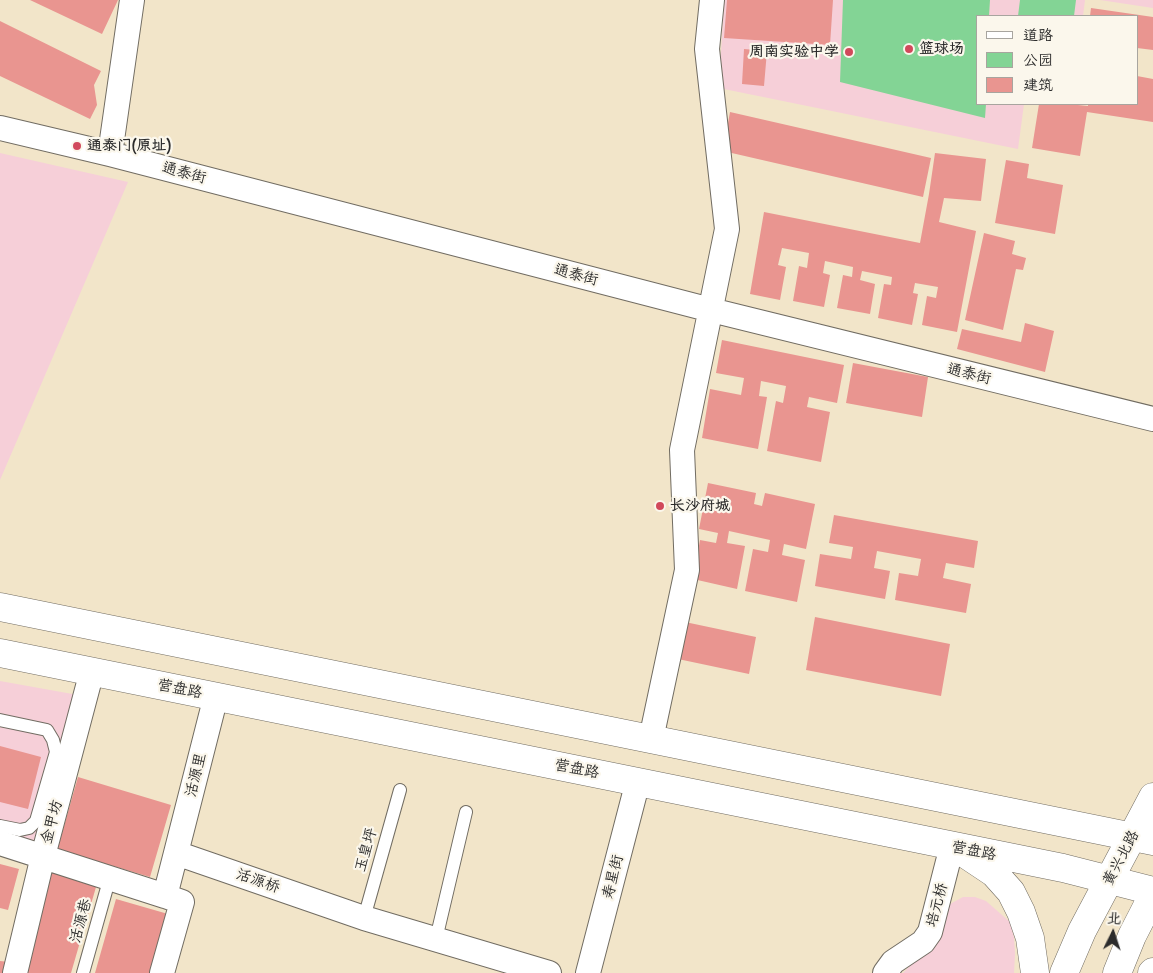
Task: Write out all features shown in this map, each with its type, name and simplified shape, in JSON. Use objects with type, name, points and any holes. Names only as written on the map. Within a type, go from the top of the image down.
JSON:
[{"type":"main road","points":[[0,607],[1142,839]]},
{"type":"main road","name":"营盘路","points":[[0,653],[1063,868],[1153,893]]},
{"type":"main road","name":"黄兴北路","points":[[1064,973],[1082,931],[1109,880],[1142,839],[1153,797]]},
{"type":"main road","points":[[952,846],[994,873],[1011,892],[1021,912],[1030,938],[1035,973]]},
{"type":"main road","points":[[1117,973],[1132,936],[1153,893]]},
{"type":"street","points":[[110,154],[132,0]]},
{"type":"street","points":[[651,739],[687,570],[682,450],[727,229],[707,49],[712,0]]},
{"type":"street","name":"通泰街","points":[[0,128],[110,154],[711,310],[1153,419]]},
{"type":"street","name":"金甲坊","points":[[15,973],[42,856],[92,671]]},
{"type":"street","name":"活源里","points":[[176,853],[216,696]]},
{"type":"street","name":"寿星街","points":[[588,973],[638,781]]},
{"type":"street","points":[[0,843],[110,877],[182,902],[162,973]]},
{"type":"street","name":"培元桥","points":[[884,973],[893,962],[923,942],[930,932],[952,846]]},
{"type":"street","points":[[165,896],[176,853]]},
{"type":"street","name":"活源桥","points":[[176,853],[364,918],[549,973]]},
{"type":"lane","points":[[0,720],[46,730],[53,740],[56,752],[36,820],[30,828],[20,830],[0,826]]},
{"type":"lane","name":"玉皇坪","points":[[364,918],[400,790]]},
{"type":"lane","points":[[436,939],[466,812]]},
{"type":"lane","name":"活源巷","points":[[84,973],[110,877]]},
{"type":"shaded area","name":"周南实验中学","points":[[724,0],[1085,0],[1083,15],[976,15],[976,105],[1024,105],[1018,149],[719,88]]},
{"type":"shaded area","points":[[1100,0],[1153,0],[1153,8]]},
{"type":"shaded area","points":[[0,153],[128,182],[0,480]]},
{"type":"shaded area","points":[[0,681],[78,695],[38,849],[0,837]]},
{"type":"shaded area","points":[[963,897],[975,897],[986,901],[1010,922],[1014,937],[1014,973],[903,973],[935,939],[950,904]]},
{"type":"green space","name":"篮球场","points":[[843,0],[990,0],[989,15],[976,15],[976,105],[986,105],[985,118],[840,82]]},
{"type":"green space","points":[[1020,0],[1076,0],[1074,15],[1018,15]]},
{"type":"building","points":[[30,0],[118,0],[102,34]]},
{"type":"building","points":[[727,0],[833,0],[830,45],[724,38]]},
{"type":"building","points":[[1091,8],[1153,17],[1153,50],[1138,48],[1138,15],[1090,15]]},
{"type":"building","points":[[0,21],[101,71],[94,85],[97,105],[90,119],[0,76]]},
{"type":"building","points":[[744,49],[767,51],[764,86],[742,84]]},
{"type":"building","points":[[1138,76],[1153,79],[1153,122],[1087,112],[1080,156],[1032,148],[1039,105],[1138,105]]},
{"type":"building","points":[[730,112],[931,158],[923,197],[723,151]]},
{"type":"building","points":[[935,153],[986,159],[981,201],[944,198],[939,222],[976,231],[957,332],[922,325],[927,296],[936,298],[938,287],[915,283],[913,293],[918,294],[912,325],[878,318],[884,284],[891,285],[892,277],[862,271],[860,280],[875,284],[870,314],[837,308],[843,275],[852,277],[853,267],[825,261],[823,273],[830,275],[824,307],[793,301],[799,266],[807,268],[809,253],[782,248],[778,265],[786,267],[780,300],[750,294],[764,212],[920,243]]},
{"type":"building","points":[[1006,160],[1029,164],[1027,178],[1063,185],[1055,234],[995,223]]},
{"type":"building","points":[[984,233],[1015,241],[1012,254],[1026,258],[1023,270],[1016,269],[1003,330],[965,320]]},
{"type":"building","points":[[1025,323],[1054,331],[1045,372],[957,349],[962,329],[1021,342]]},
{"type":"building","points":[[722,340],[844,365],[837,403],[809,397],[807,407],[830,412],[821,462],[767,451],[776,401],[783,403],[786,386],[761,381],[759,396],[767,397],[758,449],[702,438],[710,389],[741,395],[744,378],[716,373]]},
{"type":"building","points":[[853,363],[928,377],[922,417],[846,403]]},
{"type":"building","points":[[708,483],[756,493],[754,504],[762,506],[765,493],[815,504],[806,549],[784,544],[782,555],[805,560],[797,602],[745,591],[753,549],[768,552],[770,540],[729,531],[727,543],[745,546],[737,589],[693,579],[700,540],[716,543],[718,533],[699,529]]},
{"type":"building","points":[[834,515],[978,541],[974,568],[946,563],[943,578],[971,584],[966,613],[895,600],[899,573],[918,576],[921,559],[877,551],[874,568],[890,571],[885,599],[815,586],[820,554],[851,559],[853,547],[829,543]]},
{"type":"building","points":[[815,617],[950,644],[941,696],[806,670]]},
{"type":"building","points":[[685,622],[756,637],[749,674],[678,659]]},
{"type":"building","points":[[0,746],[41,757],[28,809],[0,802]]},
{"type":"building","points":[[78,777],[171,805],[150,877],[103,863],[71,973],[22,973]]},
{"type":"building","points":[[0,864],[19,869],[8,910],[0,908]]},
{"type":"building","points":[[116,899],[168,914],[151,973],[95,973]]},
{"type":"building","points":[[0,961],[9,962],[7,973],[0,973]]},
{"type":"place","name":"篮球场","points":[[909,49]]},
{"type":"place","name":"周南实验中学","points":[[849,52]]},
{"type":"place","name":"通泰门(原址)","points":[[77,146]]},
{"type":"place","name":"长沙府城","points":[[660,506]]}]
